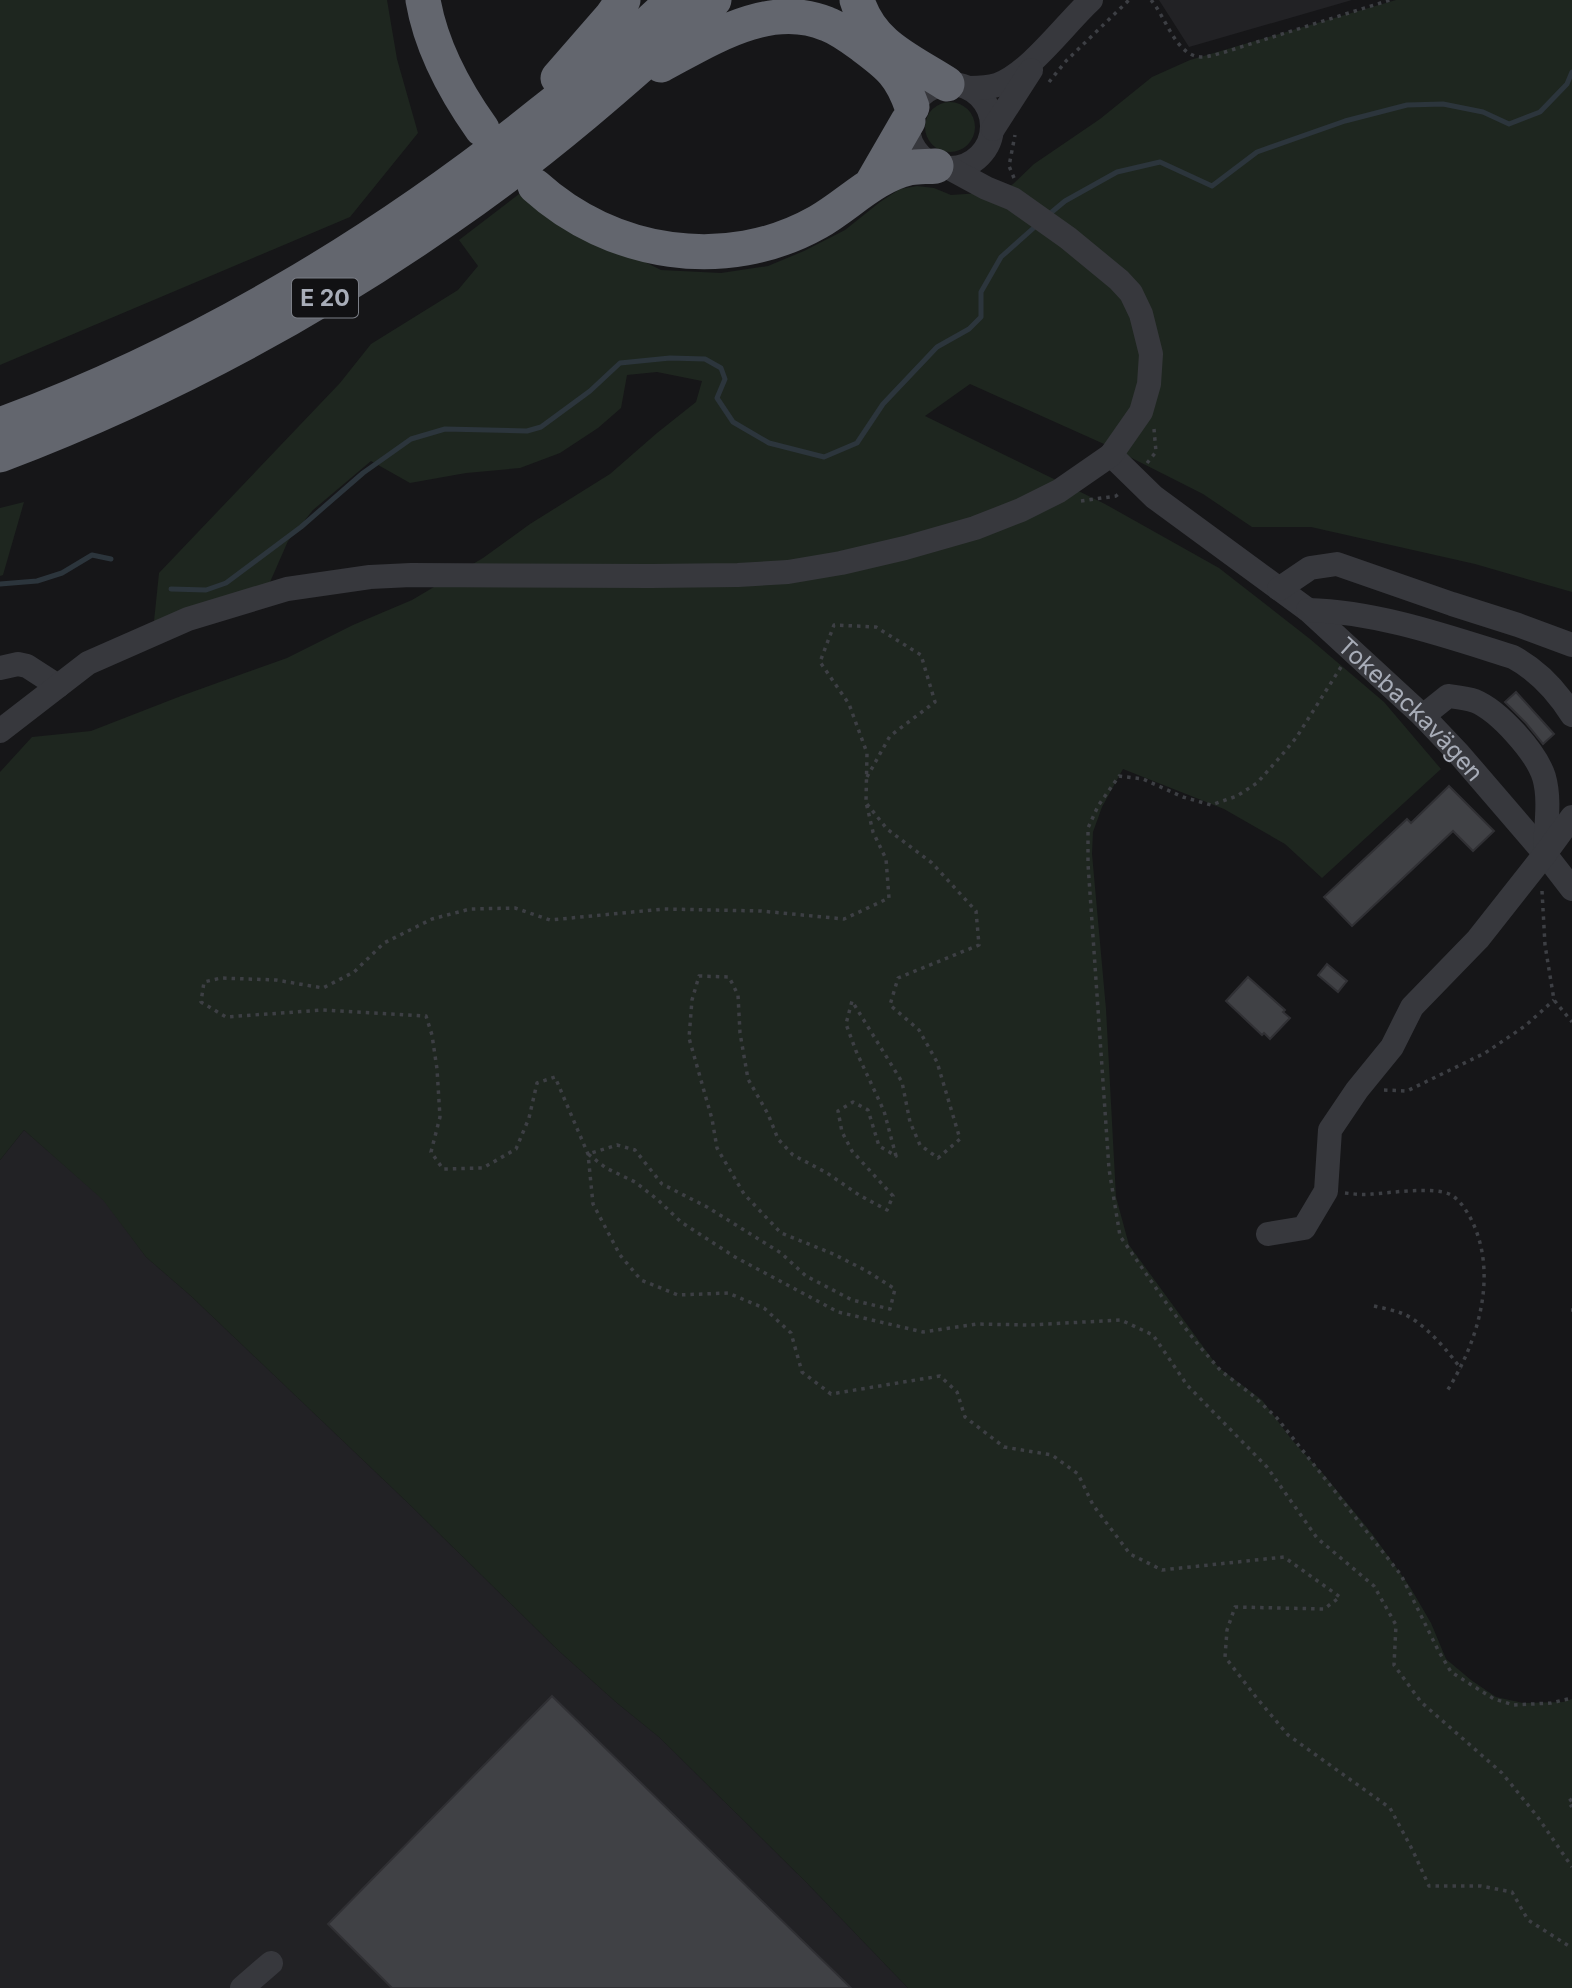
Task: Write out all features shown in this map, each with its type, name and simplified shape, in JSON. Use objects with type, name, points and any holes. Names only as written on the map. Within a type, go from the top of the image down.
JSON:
[{"type":"highway","points":[[423,0],[432,35],[453,86],[490,138],[612,16],[623,0]]},
{"type":"highway","name":"E 20","points":[[0,425],[186,344],[282,292],[369,238],[432,196],[490,138],[582,81],[673,0]]},
{"type":"highway","name":"E 20","points":[[0,455],[111,408],[292,318],[449,218],[617,87],[714,0]]},
{"type":"highway","points":[[857,0],[870,28],[884,43],[904,59],[958,86]]},
{"type":"highway","points":[[617,87],[736,28],[775,17],[801,18],[825,23],[849,36],[897,74],[907,92],[910,114],[871,185]]},
{"type":"highway","points":[[535,186],[581,221],[608,234],[679,251],[712,251],[769,243],[794,234],[891,175],[910,168],[943,168]]},
{"type":"street","points":[[1016,192],[986,188],[923,159],[908,136],[910,114],[921,95],[933,88],[996,85],[1005,81],[1045,49],[1091,0]]},
{"type":"street","points":[[943,168],[963,167],[984,153],[991,135],[1045,49]]},
{"type":"street","points":[[0,731],[88,663],[188,619],[287,589],[370,577],[411,575],[738,575],[788,572],[905,548],[975,528],[1059,491],[1111,455],[1141,412],[1149,384],[1151,354],[1131,293],[1119,279],[1068,238],[997,172],[989,110],[984,101],[958,86]]},
{"type":"street","name":"Tokebackavägen","points":[[1111,455],[1154,497],[1308,610],[1423,716],[1459,754],[1572,889]]},
{"type":"street","points":[[1279,589],[1310,568],[1337,564],[1572,645]]},
{"type":"street","points":[[1308,610],[1336,610],[1375,617],[1513,657],[1529,666],[1544,680],[1572,715]]},
{"type":"street","points":[[0,668],[18,664],[27,666],[58,686]]},
{"type":"street","points":[[1423,716],[1448,696],[1474,701],[1504,721],[1534,757],[1544,776],[1547,794],[1545,854]]},
{"type":"street","points":[[1268,1234],[1304,1228],[1326,1191],[1330,1130],[1357,1090],[1392,1047],[1412,1007],[1478,939],[1572,817]]},
{"type":"street","points":[[242,1988],[271,1963]]},
{"type":"path","points":[[1049,82],[1066,61],[1129,0]]},
{"type":"path","points":[[1150,0],[1159,9],[1179,47],[1200,57],[1225,52],[1390,0]]},
{"type":"path","points":[[1016,192],[1009,166],[1018,127]]},
{"type":"path","points":[[1072,502],[1116,496],[1136,477],[1156,452],[1154,432],[1157,420]]},
{"type":"path","points":[[867,777],[890,736],[935,702],[920,655],[876,627],[834,625],[820,663],[849,704],[867,753],[866,802],[873,832],[886,859],[889,898],[844,919],[761,911],[664,909],[550,920],[515,908],[470,909],[432,919],[384,943],[354,972],[324,988],[276,979],[221,978],[204,982],[201,1002],[226,1017],[323,1010],[426,1016],[437,1069],[440,1117],[431,1152],[443,1169],[483,1168],[516,1149],[529,1118],[537,1083],[555,1077],[588,1154],[593,1204],[620,1255],[641,1280],[678,1295],[729,1293],[764,1308],[791,1333],[802,1372],[831,1394],[940,1376],[957,1392],[965,1417],[1004,1447],[1052,1455],[1078,1474],[1093,1505],[1130,1554],[1162,1570],[1284,1558],[1340,1597],[1324,1609],[1235,1607],[1227,1630],[1225,1657],[1288,1735],[1390,1808],[1429,1886],[1481,1886],[1512,1892],[1528,1920],[1572,1948]]},
{"type":"path","points":[[1352,651],[1296,738],[1257,783],[1237,796],[1211,805],[1183,797],[1143,779],[1119,776],[1098,806],[1088,828],[1088,863],[1109,1169],[1120,1236],[1200,1347],[1221,1371],[1277,1418],[1401,1575],[1451,1672],[1494,1699],[1514,1705],[1551,1703],[1572,1698]]},
{"type":"path","points":[[588,1154],[617,1145],[635,1150],[662,1184],[707,1207],[781,1253],[806,1276],[852,1300],[890,1309],[895,1289],[831,1253],[781,1233],[744,1194],[717,1148],[712,1119],[689,1038],[692,1000],[699,976],[729,977],[738,995],[740,1033],[748,1079],[768,1114],[778,1139],[793,1155],[827,1172],[859,1195],[887,1210],[893,1196],[852,1151],[842,1132],[838,1111],[853,1102],[868,1110],[879,1146],[895,1156],[884,1111],[846,1024],[852,1000],[902,1082],[910,1122],[919,1145],[938,1158],[960,1139],[937,1062],[919,1030],[890,1005],[898,978],[979,945],[976,911],[932,863],[887,829],[866,802]]},
{"type":"path","points":[[1545,854],[1542,894],[1544,932],[1554,1000],[1572,1022]]},
{"type":"path","points":[[1357,1090],[1407,1091],[1485,1053],[1525,1026],[1554,1000]]},
{"type":"path","points":[[588,1154],[606,1168],[635,1182],[681,1222],[735,1257],[838,1312],[923,1332],[977,1324],[1029,1325],[1121,1320],[1153,1335],[1187,1385],[1268,1467],[1317,1538],[1374,1586],[1396,1625],[1394,1665],[1421,1702],[1502,1773],[1537,1816],[1572,1867]]},
{"type":"path","points":[[1326,1191],[1369,1195],[1401,1190],[1450,1194],[1466,1209],[1477,1231],[1481,1250],[1484,1298],[1474,1336],[1461,1369],[1447,1391]]},
{"type":"path","points":[[1374,1306],[1404,1314],[1434,1336],[1461,1369]]},
{"type":"path","points":[[1572,1799],[1567,1802],[1572,1807]]},
{"type":"shaded area","points":[[0,0],[387,0],[397,59],[418,133],[350,217],[0,365]]},
{"type":"shaded area","points":[[1159,0],[1352,0],[1189,47]]},
{"type":"shaded area","points":[[1396,0],[1572,0],[1572,592],[1475,564],[1311,527],[1252,527],[1203,494],[1104,444],[970,384],[925,416],[1105,504],[1219,568],[1310,639],[1384,702],[1441,769],[1322,878],[1285,844],[1224,809],[1123,769],[1102,807],[1093,832],[1092,854],[1106,1009],[1116,1197],[1129,1245],[1218,1367],[1262,1400],[1292,1440],[1373,1535],[1410,1587],[1431,1623],[1446,1659],[1496,1697],[1523,1703],[1563,1702],[1572,1699],[1572,1988],[908,1988],[806,1882],[659,1737],[559,1651],[406,1501],[191,1296],[146,1257],[103,1200],[24,1130],[0,1160],[0,772],[32,737],[91,731],[287,658],[353,625],[412,600],[483,558],[530,524],[610,474],[696,402],[702,381],[657,372],[627,375],[621,408],[598,428],[560,453],[520,468],[466,473],[410,483],[371,461],[313,510],[288,541],[267,589],[153,631],[159,573],[340,383],[371,344],[458,290],[478,266],[459,240],[519,194],[566,229],[661,270],[721,273],[768,266],[845,230],[900,189],[917,186],[934,188],[951,195],[980,193],[991,201],[1034,164],[1100,119],[1152,77],[1190,60]]},
{"type":"shaded area","points":[[950,102],[968,109],[975,127],[968,145],[950,152],[932,145],[925,127],[932,109]]},
{"type":"shaded area","points":[[24,502],[3,575],[0,576],[0,508]]},
{"type":"shaded area","points":[[24,1130],[104,1200],[146,1257],[191,1296],[406,1501],[559,1651],[659,1737],[806,1882],[908,1988],[0,1988],[0,1160]]},
{"type":"building","points":[[1516,692],[1554,734],[1543,744],[1505,702]]},
{"type":"building","points":[[1449,786],[1494,831],[1473,851],[1453,831],[1352,926],[1324,897],[1407,819],[1411,823]]},
{"type":"building","points":[[1327,964],[1347,981],[1338,992],[1318,975]]},
{"type":"building","points":[[1248,977],[1285,1010],[1283,1012],[1290,1018],[1270,1039],[1264,1033],[1262,1035],[1226,1001]]},
{"type":"building","points":[[552,1696],[851,1988],[392,1988],[328,1924]]},
{"type":"waterway","points":[[1047,216],[1065,201],[1117,172],[1160,162],[1212,186],[1257,152],[1345,121],[1407,105],[1443,104],[1483,112],[1509,124],[1540,112],[1567,84],[1572,72]]},
{"type":"waterway","points":[[171,589],[206,590],[226,583],[301,527],[363,473],[411,439],[445,429],[527,431],[541,427],[590,391],[620,363],[670,358],[705,359],[721,368],[725,379],[717,398],[733,422],[769,443],[824,457],[857,443],[883,404],[937,347],[969,329],[981,317],[981,292],[1001,257],[1037,225]]},
{"type":"waterway","points":[[0,584],[37,581],[62,573],[92,555],[111,559]]}]
